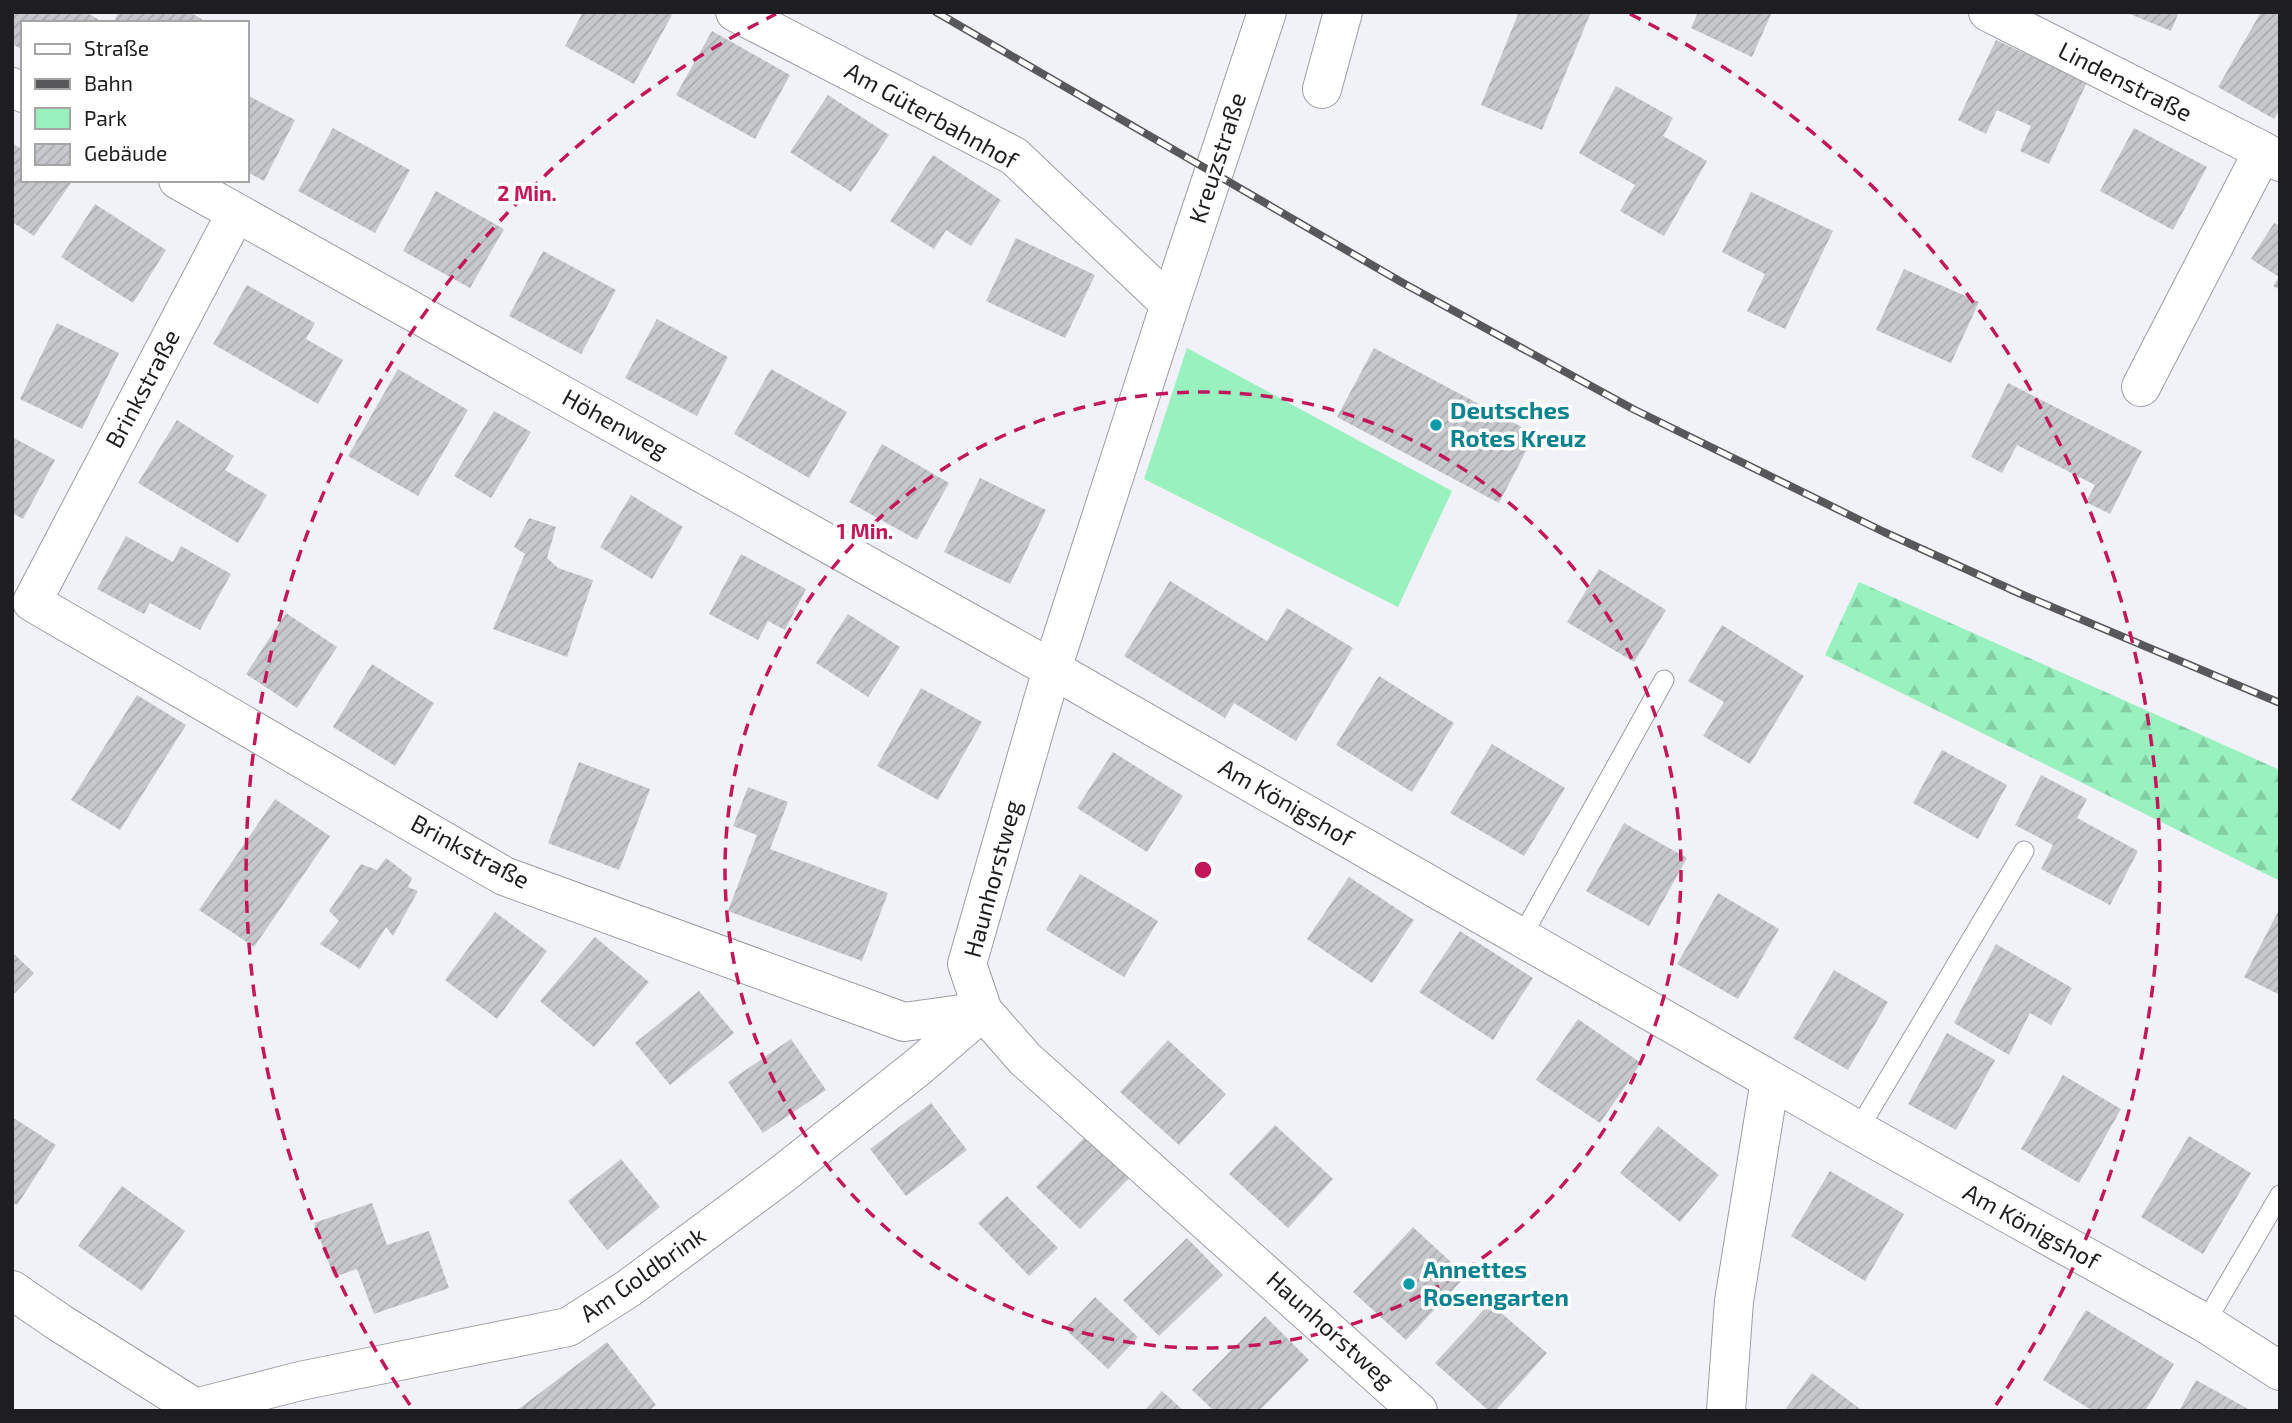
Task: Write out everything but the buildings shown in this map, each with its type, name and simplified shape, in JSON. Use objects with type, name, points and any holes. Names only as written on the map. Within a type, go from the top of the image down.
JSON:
[{"type":"street","name":"Am Güterbahnhof","points":[[735,12],[1014,156],[1170,304]]},
{"type":"street","name":"Kreuzstraße","points":[[1170,304],[1267,12]]},
{"type":"street","points":[[1322,89],[1343,12]]},
{"type":"street","name":"Lindenstraße","points":[[1988,12],[2271,157],[2141,387]]},
{"type":"street","name":"Höhenweg","points":[[182,182],[1052,668]]},
{"type":"street","name":"Brinkstraße","points":[[236,213],[22,598],[504,876],[904,1022],[983,1011]]},
{"type":"street","name":"Haunhorstweg","points":[[1170,304],[1052,668],[967,964],[983,1011],[1026,1059],[1418,1411]]},
{"type":"street","name":"Am Königshof","points":[[1052,668],[1858,1130],[2205,1323],[2280,1371]]},
{"type":"street","name":"Am Goldbrink","points":[[12,1290],[197,1409],[300,1381],[568,1327],[629,1288],[780,1176],[918,1067],[983,1011]]},
{"type":"street","points":[[1726,1411],[1734,1301],[1770,1080]]},
{"type":"lane","points":[[1521,938],[1664,680]]},
{"type":"lane","points":[[1858,1130],[2024,850]]},
{"type":"lane","points":[[2205,1323],[2280,1195]]},
{"type":"green space","points":[[1187,348],[1452,491],[1398,607],[1144,479]]},
{"type":"green space","points":[[1859,582],[2280,770],[2280,881],[1825,655]]},
{"type":"railway","points":[[936,12],[1403,283],[1633,409],[1884,532],[2021,594],[2280,703]]},
{"type":"place","name":"Deutsches Rotes Kreuz","points":[[1436,425]]},
{"type":"place","name":"Annettes Rosengarten","points":[[1409,1284]]}]
